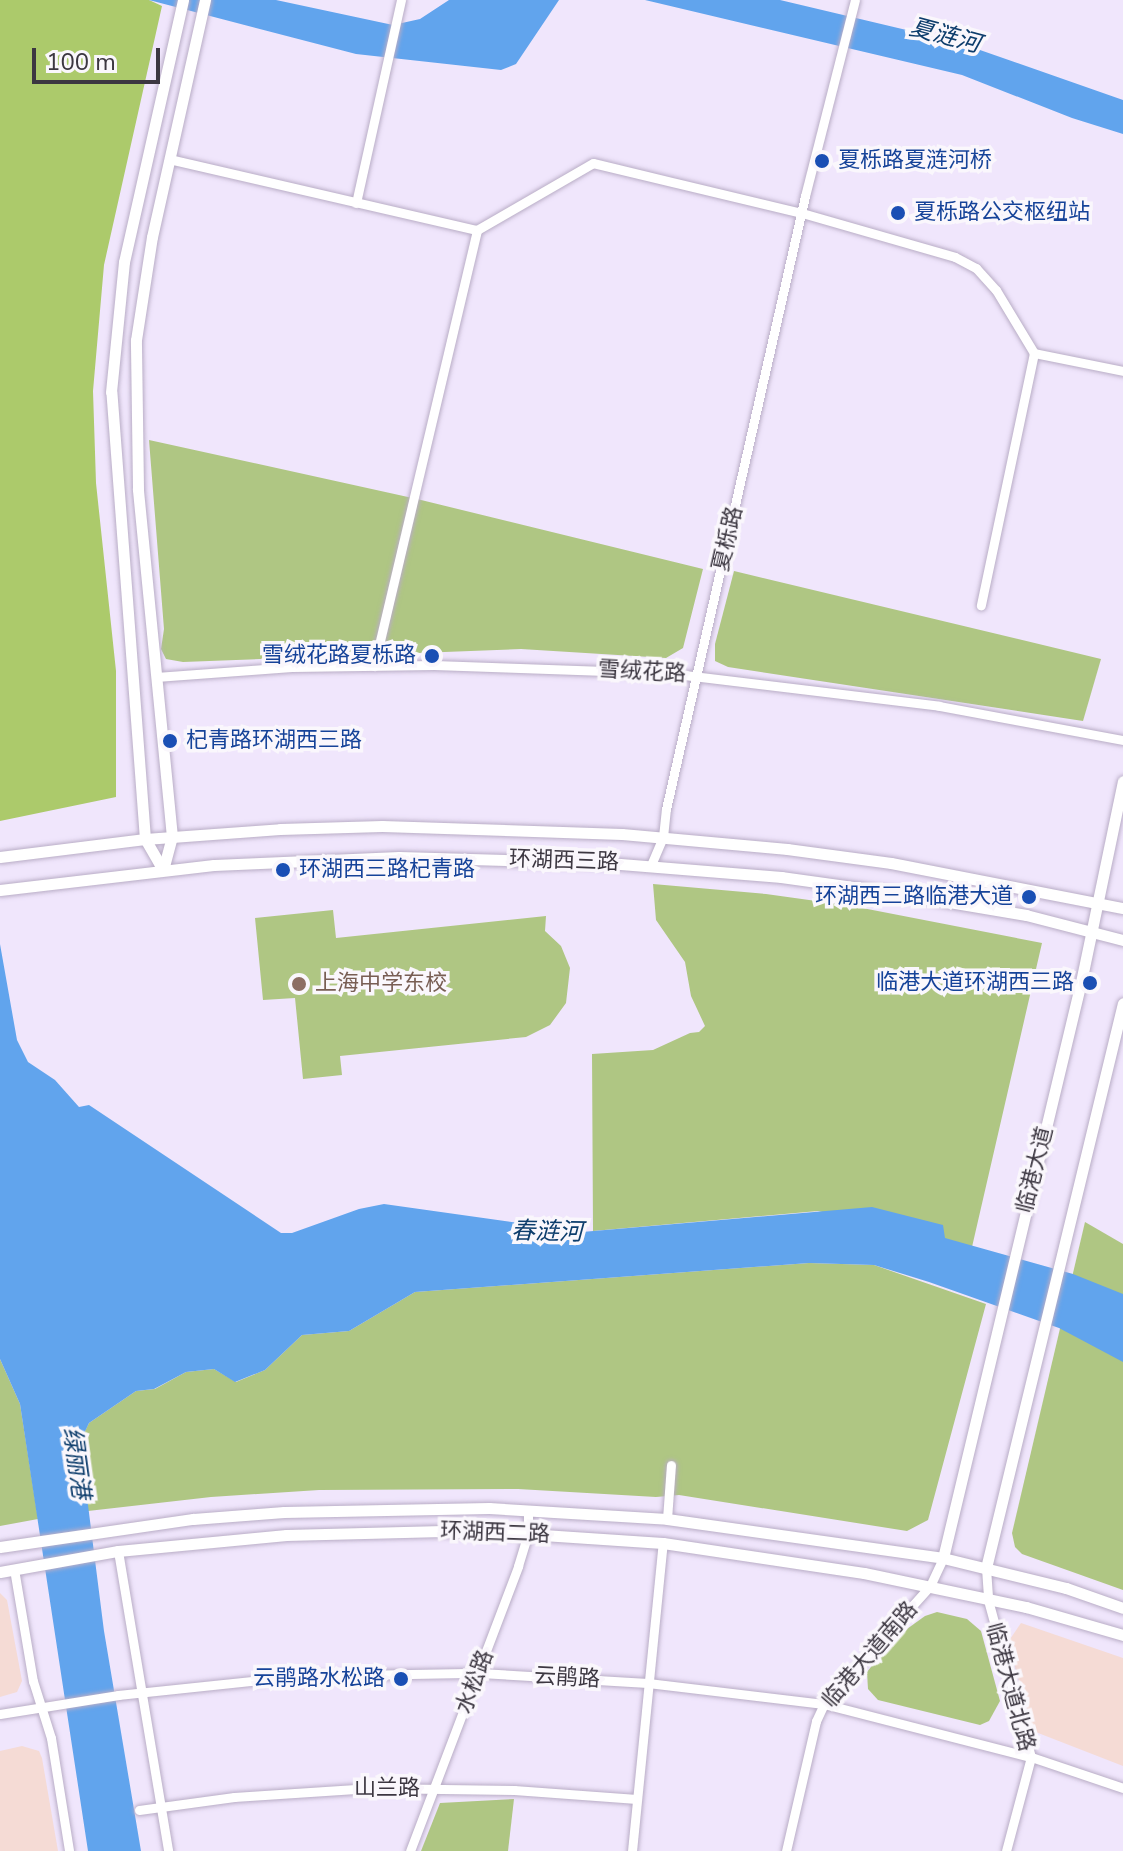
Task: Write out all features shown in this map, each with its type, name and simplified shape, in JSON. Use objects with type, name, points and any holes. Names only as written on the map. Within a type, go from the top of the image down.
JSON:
[{"type":"main road","points":[[163,870],[145,839],[111,392],[124,262],[183,0]]},
{"type":"main road","points":[[163,870],[172,837],[138,489],[134,382],[144,281],[205,0]]},
{"type":"main road","name":"临港大道","points":[[943,1558],[1123,781]]},
{"type":"main road","name":"环湖西三路","points":[[0,857],[145,839],[382,826],[663,837],[891,863],[1123,908]]},
{"type":"main road","name":"环湖西三路","points":[[0,890],[163,870],[399,857],[651,865],[781,877],[896,893],[1026,915],[1123,940]]},
{"type":"main road","name":"临港大道","points":[[986,1568],[1056,1268],[1123,1003]]},
{"type":"main road","name":"环湖西二路","points":[[0,1547],[93,1532],[284,1512],[431,1508],[528,1511],[667,1519],[943,1558],[1066,1588],[1123,1608]]},
{"type":"main road","name":"环湖西二路","points":[[0,1572],[118,1551],[286,1535],[443,1531],[528,1534],[663,1543],[930,1586],[1026,1607],[1123,1635]]},
{"type":"street","points":[[356,203],[401,0]]},
{"type":"street","name":"夏栎路","points":[[651,865],[663,837],[666,809],[802,213],[854,5]]},
{"type":"street","points":[[169,159],[477,230],[593,163],[802,213],[955,257],[976,268],[996,290],[1034,353],[981,605]]},
{"type":"street","points":[[374,666],[477,230]]},
{"type":"street","points":[[1034,353],[1123,371]]},
{"type":"street","name":"雪绒花路","points":[[156,677],[292,667],[374,666],[519,666],[697,675],[939,706],[1123,740]]},
{"type":"street","points":[[667,1519],[671,1465]]},
{"type":"street","name":"水松路","points":[[410,1851],[480,1673],[528,1534],[528,1511]]},
{"type":"street","points":[[632,1851],[663,1543]]},
{"type":"street","points":[[118,1551],[168,1851]]},
{"type":"street","name":"临港大道南路","points":[[786,1851],[816,1721],[824,1704],[930,1586],[943,1558]]},
{"type":"street","name":"临港大道北路","points":[[986,1568],[988,1600],[1031,1757],[1006,1851]]},
{"type":"street","points":[[14,1569],[40,1706],[51,1738],[69,1851]]},
{"type":"street","name":"云鹃路","points":[[0,1714],[118,1695],[300,1676],[480,1673],[648,1683],[824,1704],[1031,1757],[1123,1788]]},
{"type":"street","name":"山兰路","points":[[139,1810],[303,1791],[432,1789],[637,1799]]},
{"type":"shaded area","points":[[0,1593],[7,1600],[22,1681],[17,1692],[0,1697]]},
{"type":"shaded area","points":[[1021,1623],[1123,1658],[1123,1766],[1033,1731],[1008,1642]]},
{"type":"shaded area","points":[[22,1746],[39,1751],[42,1758],[58,1851],[0,1851],[0,1751]]},
{"type":"green space","points":[[0,0],[149,0],[162,6],[104,265],[93,391],[96,483],[116,671],[116,797],[0,821]]},
{"type":"green space","points":[[149,440],[417,499],[703,569],[683,648],[666,658],[521,649],[183,662],[166,659],[161,649],[164,629]]},
{"type":"green space","points":[[734,571],[1101,659],[1083,721],[728,667],[715,661],[715,644]]},
{"type":"green space","points":[[653,884],[766,894],[852,906],[1042,943],[972,1247],[818,1211],[593,1231],[592,1054],[653,1050],[699,1032],[705,1026],[691,996],[685,962],[656,920]]},
{"type":"green space","points":[[333,910],[336,938],[546,916],[545,931],[561,946],[570,968],[566,1003],[550,1025],[526,1037],[340,1056],[342,1075],[303,1079],[295,998],[263,1000],[255,918]]},
{"type":"green space","points":[[1085,1222],[1123,1244],[1123,1590],[1022,1554],[1015,1547],[1012,1533]]},
{"type":"green space","points":[[809,1263],[874,1265],[986,1304],[928,1520],[907,1531],[679,1495],[656,1497],[518,1489],[319,1490],[211,1497],[88,1511],[80,1441],[89,1423],[136,1391],[155,1389],[186,1372],[214,1369],[236,1382],[265,1370],[302,1335],[349,1331],[415,1292]]},
{"type":"green space","points":[[0,1359],[20,1404],[38,1519],[0,1526]]},
{"type":"green space","points":[[937,1612],[967,1619],[981,1631],[1000,1701],[989,1721],[980,1725],[878,1700],[868,1689],[867,1672],[893,1639],[925,1616]]},
{"type":"green space","points":[[514,1799],[508,1851],[421,1851],[440,1803]]},
{"type":"water","points":[[149,0],[276,0],[393,25],[420,19],[449,0],[559,0],[516,64],[501,70],[356,54]]},
{"type":"water","points":[[645,0],[780,0],[957,42],[1123,100],[1123,134],[1072,118],[962,75]]},
{"type":"water","points":[[0,944],[17,1040],[28,1062],[55,1080],[79,1107],[89,1105],[281,1233],[292,1233],[359,1209],[384,1204],[582,1232],[872,1207],[943,1225],[945,1238],[1073,1274],[1123,1294],[1123,1362],[1059,1328],[929,1282],[874,1265],[809,1263],[415,1292],[349,1331],[302,1335],[265,1370],[235,1382],[214,1369],[186,1372],[154,1389],[136,1391],[89,1423],[80,1442],[104,1631],[141,1851],[88,1851],[20,1404],[0,1359]]},
{"type":"place","name":"夏栎路夏涟河桥","points":[[822,161]]},
{"type":"place","name":"夏栎路公交枢纽站","points":[[898,213]]},
{"type":"place","name":"雪绒花路夏栎路","points":[[432,656]]},
{"type":"place","name":"杞青路环湖西三路","points":[[170,741]]},
{"type":"place","name":"环湖西三路杞青路","points":[[283,870]]},
{"type":"place","name":"环湖西三路临港大道","points":[[1029,897]]},
{"type":"place","name":"临港大道环湖西三路","points":[[1090,983]]},
{"type":"place","name":"上海中学东校","points":[[299,984]]},
{"type":"place","name":"云鹃路水松路","points":[[401,1679]]},
{"type":"water label","name":"夏涟河","points":[[945,36]]},
{"type":"water label","name":"春涟河","points":[[547,1232]]},
{"type":"water label","name":"绿丽港","points":[[76,1463]]}]
